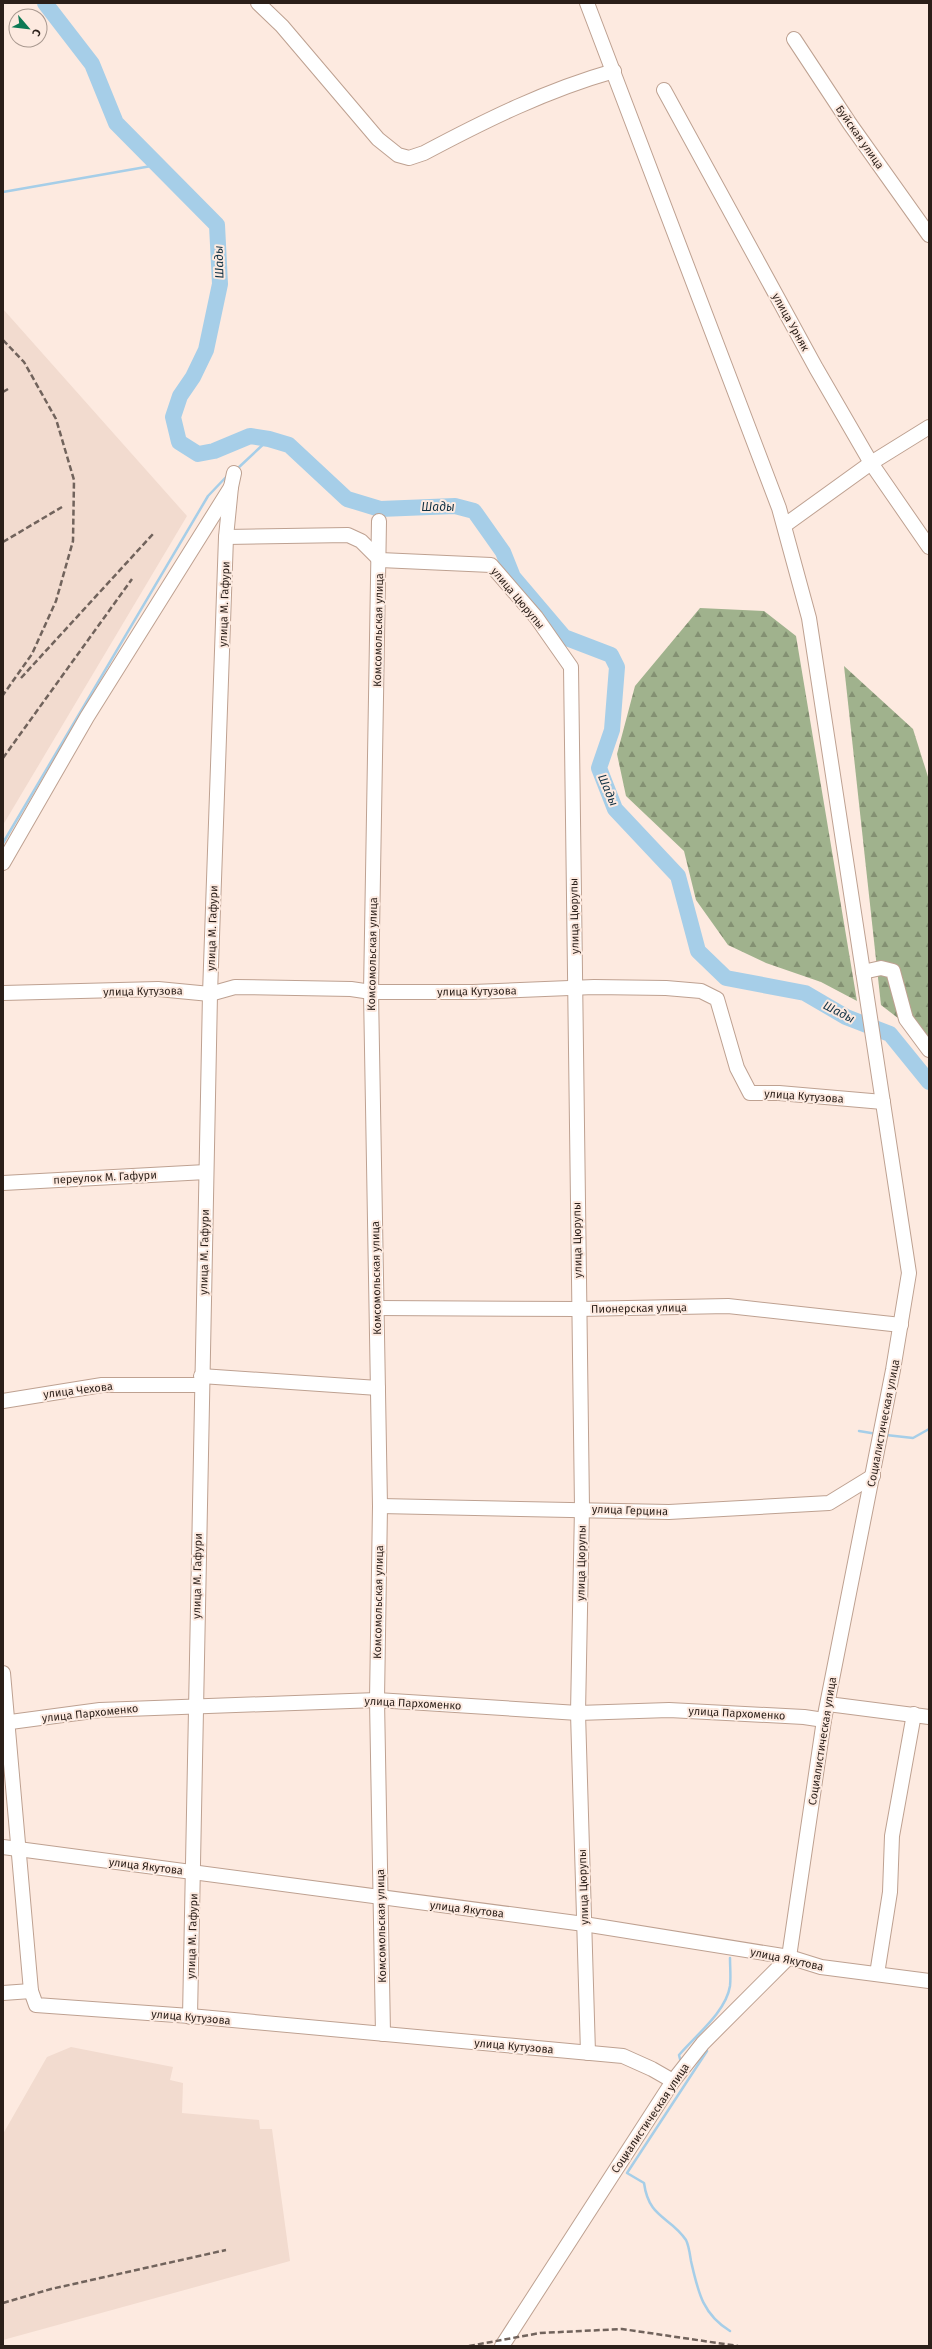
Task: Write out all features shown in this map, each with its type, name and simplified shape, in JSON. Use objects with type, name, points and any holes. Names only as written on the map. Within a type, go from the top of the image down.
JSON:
[{"type":"street","points":[[258,3],[282,26],[378,139],[398,155],[409,158],[424,153],[518,105],[572,82],[614,71]]},
{"type":"street","name":"Социалистическая улица","points":[[502,2346],[673,2081],[703,2043],[789,1957],[824,1720],[884,1420],[909,1273],[809,618],[785,524],[587,3]]},
{"type":"street","name":"Буйская улица","points":[[794,38],[850,124],[929,235]]},
{"type":"street","name":"улица Урняк","points":[[664,90],[816,368],[871,463],[929,547]]},
{"type":"street","points":[[785,524],[871,463],[929,427]]},
{"type":"street","points":[[3,863],[87,717],[231,487],[234,473]]},
{"type":"street","name":"улица М. Гафури","points":[[190,2017],[194,1872],[195,1706],[201,1380],[210,994],[226,537],[231,487]]},
{"type":"street","name":"Комсомольская улица","points":[[379,522],[380,560],[371,992],[380,1506],[377,1700],[383,2034]]},
{"type":"street","points":[[226,537],[348,535],[361,541],[380,560]]},
{"type":"street","name":"улица Цюрупы","points":[[380,560],[491,565],[536,617],[571,667],[578,1309],[582,1508],[578,1713],[588,2053]]},
{"type":"street","points":[[863,972],[881,968],[893,972],[906,1019],[929,1050]]},
{"type":"street","name":"улица Кутузова","points":[[3,993],[158,989],[210,994],[235,987],[352,989],[371,992],[473,992],[574,987],[701,990],[717,999],[737,1068],[750,1093],[779,1093],[884,1102]]},
{"type":"street","name":"переулок М. Гафури","points":[[3,1182],[206,1172]]},
{"type":"street","name":"Пионерская улица","points":[[377,1308],[578,1309],[728,1306],[901,1325]]},
{"type":"street","name":"улица Чехова","points":[[3,1401],[102,1385],[201,1380],[378,1388]]},
{"type":"street","name":"улица Герцина","points":[[380,1506],[582,1508],[669,1512],[829,1503],[872,1476]]},
{"type":"street","name":"улица Кутузова","points":[[3,1673],[6,1723],[18,1850],[32,1990],[36,2005],[190,2017],[623,2056],[652,2069],[673,2081]]},
{"type":"street","name":"улица Пархоменко","points":[[6,1723],[100,1710],[377,1700],[578,1713],[669,1710],[804,1717],[824,1720]]},
{"type":"street","points":[[828,1704],[929,1717]]},
{"type":"street","points":[[877,1974],[890,1892],[892,1836],[914,1714]]},
{"type":"street","name":"улица Якутова","points":[[3,1847],[584,1924],[789,1957],[821,1967],[929,1982]]},
{"type":"street","points":[[3,1993],[32,1990]]},
{"type":"shaded area","points":[[3,309],[187,516],[3,825]]},
{"type":"shaded area","points":[[71,2047],[173,2067],[170,2080],[183,2083],[182,2113],[259,2120],[260,2129],[272,2129],[290,2261],[3,2340],[3,2134],[47,2057]]},
{"type":"green space","points":[[700,608],[764,611],[796,636],[857,1001],[821,982],[766,963],[728,945],[696,900],[684,851],[626,796],[617,754],[635,686]]},
{"type":"green space","points":[[844,666],[913,729],[929,780],[929,1042],[881,1005]]},
{"type":"waterway","name":"Шады","points":[[45,3],[92,64],[116,123],[217,225],[220,284],[206,350],[193,377],[180,396],[173,417],[179,442],[198,454],[214,451],[250,436],[269,439],[289,445],[347,499],[380,509],[455,506],[474,511],[503,552],[513,577],[564,637],[611,655],[617,667],[612,730],[599,768],[615,809],[678,876],[698,951],[726,978],[805,993],[846,1017],[890,1034],[929,1082]]},
{"type":"waterway","points":[[3,192],[157,165]]},
{"type":"waterway","points":[[237,469],[269,439]]},
{"type":"waterway","points":[[3,843],[208,496],[228,475]]},
{"type":"waterway","points":[[886,1435],[913,1438],[929,1429]]},
{"type":"waterway","points":[[859,1431],[877,1434]]},
{"type":"waterway","points":[[680,2059],[679,2055],[709,2023],[723,2005],[730,1986],[730,1958]]},
{"type":"waterway","points":[[707,2051],[627,2173],[644,2183],[650,2204],[655,2211],[680,2232],[686,2240],[696,2282],[703,2301],[713,2317],[730,2331]]},
{"type":"railway","points":[[3,340],[24,362],[56,419],[74,480],[73,541],[56,601],[32,654],[3,695]]},
{"type":"railway","points":[[3,392],[8,389]]},
{"type":"railway","points":[[3,542],[62,507]]},
{"type":"railway","points":[[21,678],[153,534]]},
{"type":"railway","points":[[3,758],[132,579]]},
{"type":"railway","points":[[3,2303],[51,2289],[226,2250]]},
{"type":"railway","points":[[469,2346],[540,2333],[622,2329],[738,2346]]}]
